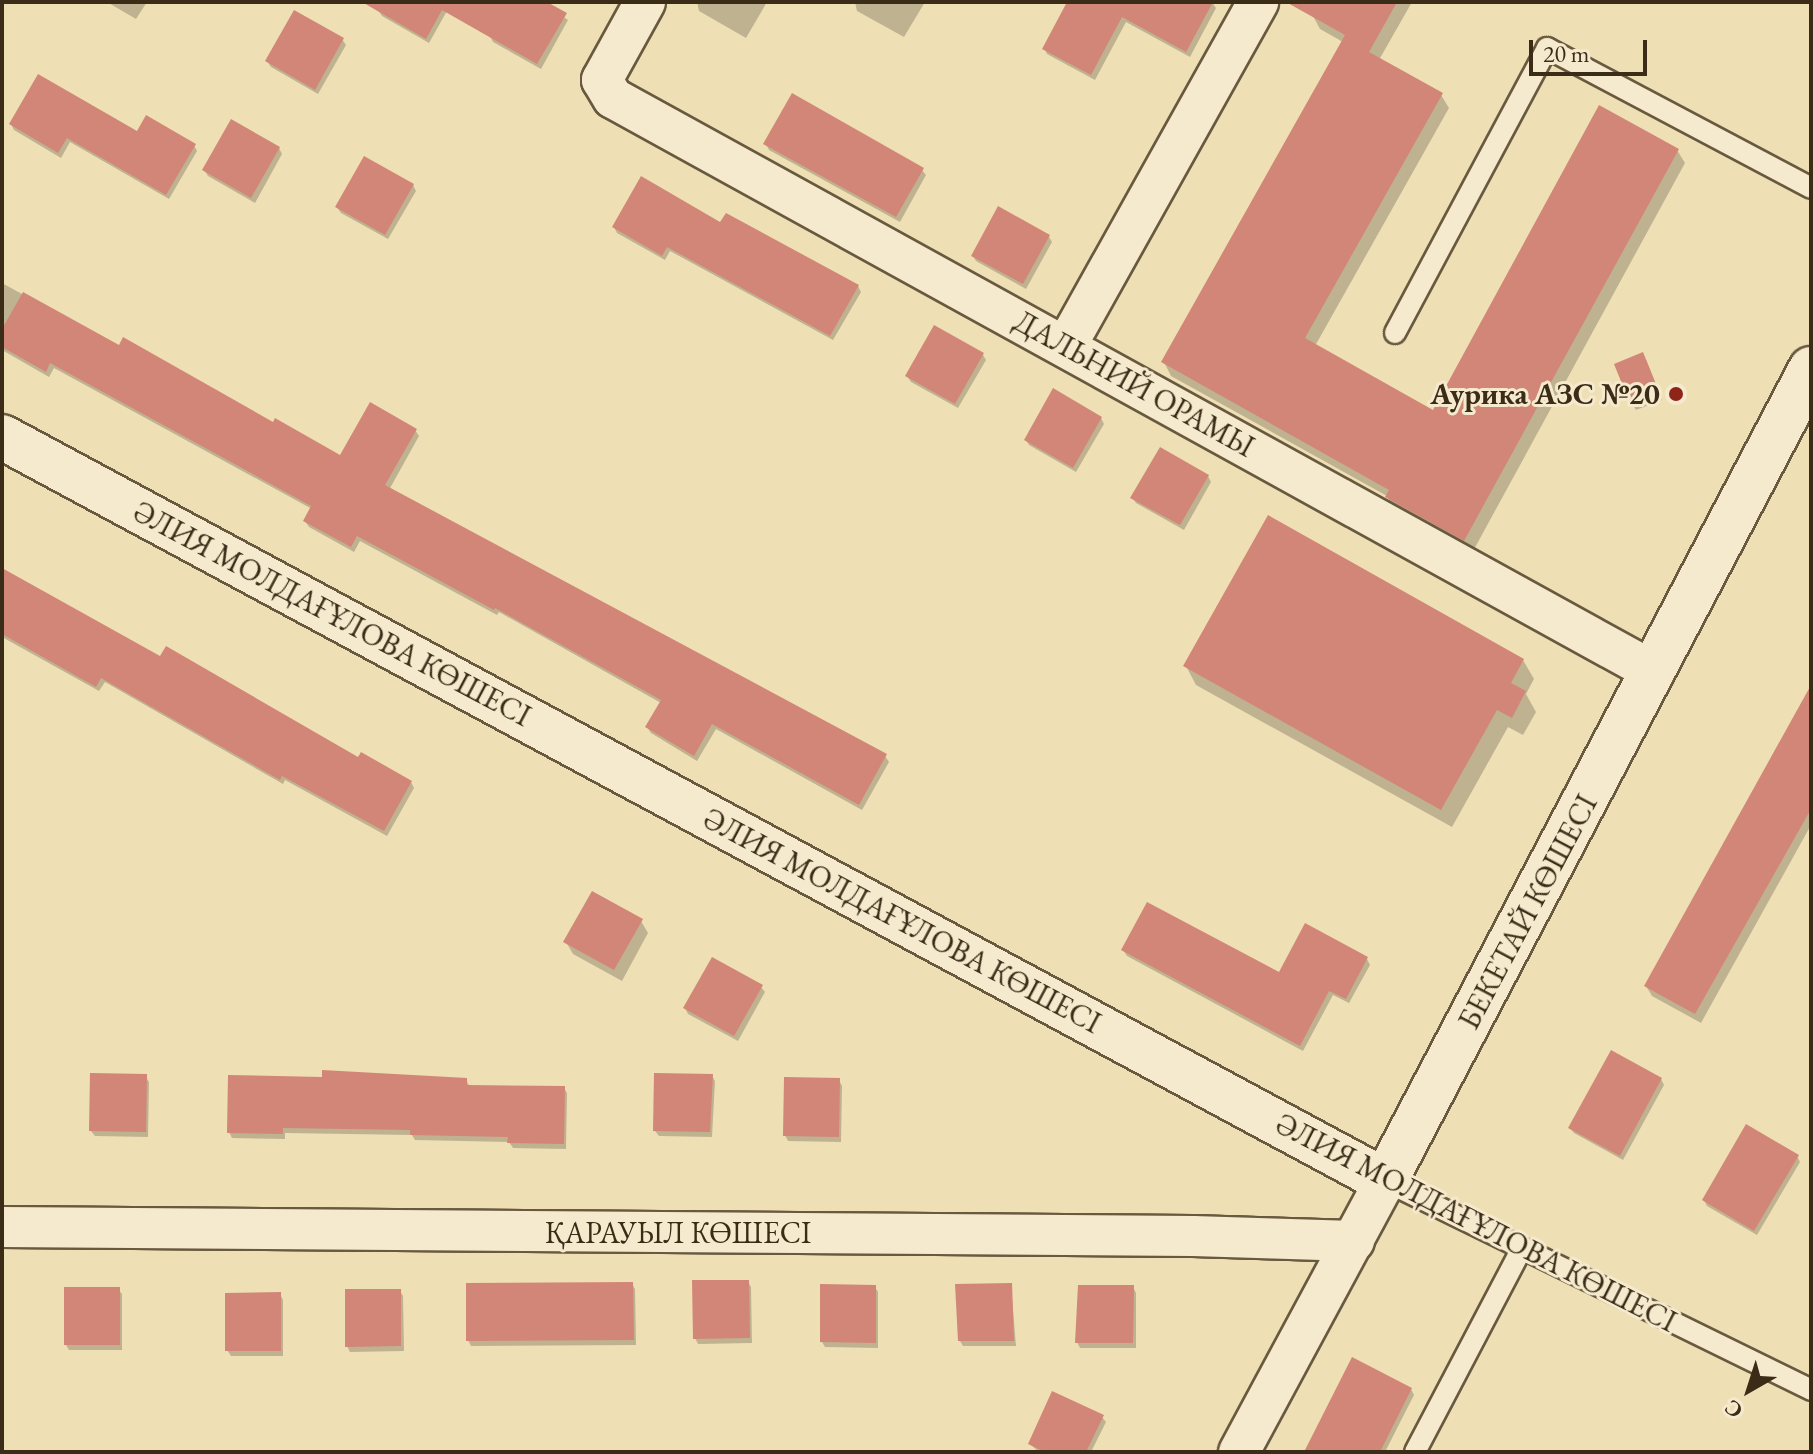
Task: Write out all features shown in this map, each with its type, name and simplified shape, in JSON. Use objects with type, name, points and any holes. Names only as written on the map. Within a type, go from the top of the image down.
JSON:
[{"type":"street","name":"ДАЛЬНИЙ ОРАМЫ","points":[[645,2],[602,80],[613,98],[1654,672]]},
{"type":"street","points":[[1066,346],[1258,2]]},
{"type":"street","name":"БЕКЕТАЙ КӨШЕСІ","points":[[1239,1452],[1354,1241],[1811,369]]},
{"type":"street","name":"ӘЛИЯ МОЛДАҒҰЛОВА КӨШЕСІ","points":[[2,437],[1385,1181]]},
{"type":"street","name":"ҚАРАУЫЛ КӨШЕСІ","points":[[2,1227],[1193,1236],[1354,1241]]},
{"type":"lane","points":[[1395,333],[1547,48],[1811,188]]},
{"type":"lane","name":"ӘЛИЯ МОЛДАҒҰЛОВА КӨШЕСІ","points":[[1385,1181],[1811,1390]]},
{"type":"lane","points":[[1415,1452],[1521,1250]]},
{"type":"building","points":[[362,2],[547,2],[567,13],[537,64],[442,10],[426,39]]},
{"type":"building","points":[[1067,2],[1213,2],[1186,52],[1122,17],[1091,75],[1042,49]]},
{"type":"building","points":[[1286,2],[1397,2],[1369,52],[1443,93],[1305,338],[1433,410],[1599,105],[1679,149],[1464,541],[1385,497],[1389,490],[1161,362],[1345,35]]},
{"type":"building","points":[[294,10],[344,38],[315,90],[265,61]]},
{"type":"building","points":[[38,74],[137,131],[146,115],[196,144],[166,195],[67,138],[58,153],[9,124]]},
{"type":"building","points":[[792,93],[924,168],[896,217],[763,144]]},
{"type":"building","points":[[231,119],[280,147],[251,198],[202,170]]},
{"type":"building","points":[[364,156],[414,184],[385,235],[335,207]]},
{"type":"building","points":[[641,176],[720,222],[726,213],[859,285],[830,336],[667,247],[662,256],[612,227]]},
{"type":"building","points":[[998,206],[1050,235],[1023,284],[971,256]]},
{"type":"building","points":[[23,292],[119,345],[123,337],[273,422],[275,418],[340,455],[370,402],[417,429],[385,485],[887,754],[859,805],[712,724],[694,756],[645,727],[661,700],[357,536],[351,547],[303,521],[311,506],[50,363],[46,372],[2,347],[2,329]]},
{"type":"building","points":[[934,325],[984,353],[955,404],[905,376]]},
{"type":"building","points":[[1643,352],[1660,394],[1631,406],[1614,364]]},
{"type":"building","points":[[1053,388],[1102,417],[1073,468],[1024,440]]},
{"type":"building","points":[[1160,447],[1209,475],[1180,525],[1130,498]]},
{"type":"building","points":[[1268,515],[1524,659],[1511,683],[1526,691],[1512,718],[1497,710],[1441,810],[1183,666]]},
{"type":"building","points":[[2,568],[160,656],[166,646],[358,757],[361,752],[412,781],[384,831],[282,776],[280,780],[101,678],[96,687],[2,634]]},
{"type":"building","points":[[1811,685],[1811,809],[1695,1014],[1644,986]]},
{"type":"building","points":[[592,891],[643,919],[614,970],[563,942]]},
{"type":"building","points":[[1147,902],[1279,972],[1305,923],[1368,957],[1346,999],[1329,991],[1300,1046],[1121,950]]},
{"type":"building","points":[[712,957],[763,985],[734,1036],[683,1008]]},
{"type":"building","points":[[1611,1050],[1662,1078],[1620,1156],[1568,1128]]},
{"type":"building","points":[[322,1070],[467,1078],[467,1085],[565,1086],[564,1144],[507,1143],[508,1137],[410,1135],[410,1130],[283,1128],[283,1134],[227,1133],[228,1075],[322,1077]]},
{"type":"building","points":[[90,1073],[147,1074],[146,1132],[89,1131]]},
{"type":"building","points":[[654,1073],[713,1074],[710,1132],[653,1131]]},
{"type":"building","points":[[784,1077],[840,1078],[839,1137],[783,1136]]},
{"type":"building","points":[[1746,1124],[1799,1155],[1754,1231],[1702,1200]]},
{"type":"building","points":[[692,1280],[749,1280],[750,1338],[693,1339]]},
{"type":"building","points":[[633,1282],[634,1340],[466,1341],[466,1283]]},
{"type":"building","points":[[1012,1283],[1014,1341],[958,1341],[955,1284]]},
{"type":"building","points":[[820,1284],[876,1285],[876,1343],[820,1342]]},
{"type":"building","points":[[1078,1285],[1134,1285],[1133,1343],[1075,1343]]},
{"type":"building","points":[[64,1287],[120,1287],[120,1345],[64,1345]]},
{"type":"building","points":[[345,1289],[401,1289],[401,1346],[345,1347]]},
{"type":"building","points":[[281,1292],[281,1351],[225,1351],[225,1293]]},
{"type":"building","points":[[1352,1357],[1412,1388],[1380,1452],[1304,1452]]},
{"type":"building","points":[[1052,1391],[1104,1415],[1086,1452],[1045,1452],[1028,1444]]},
{"type":"place","name":"Аурика АЗС №20","points":[[1676,394]]}]
